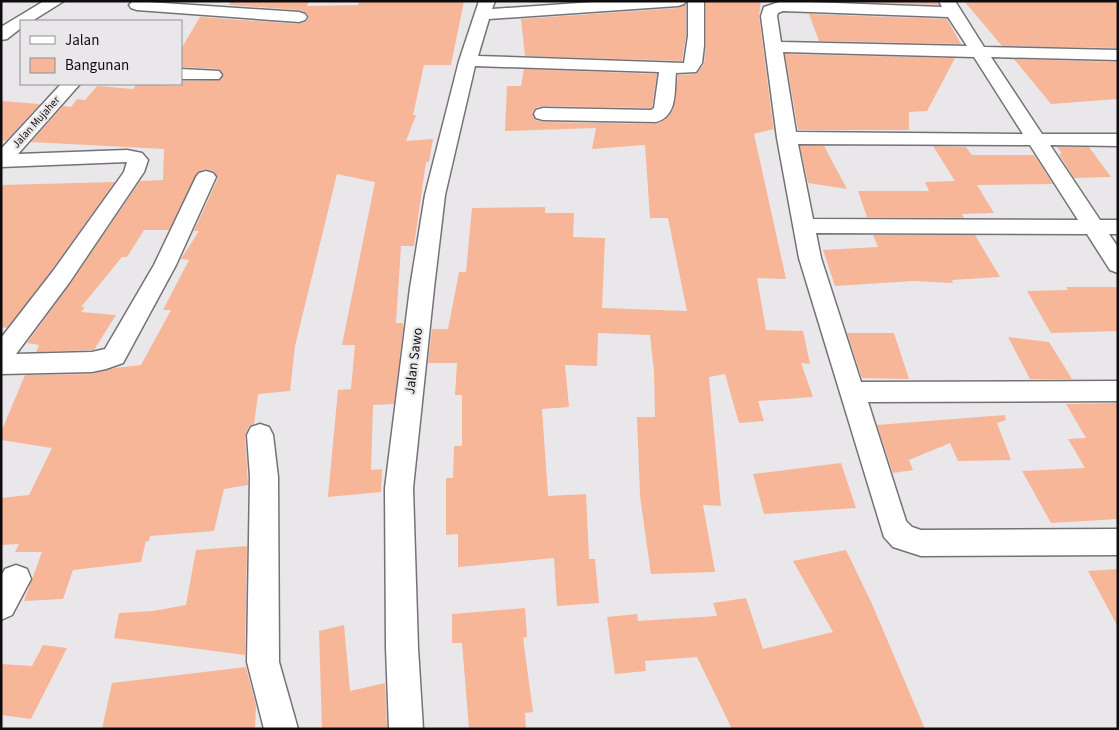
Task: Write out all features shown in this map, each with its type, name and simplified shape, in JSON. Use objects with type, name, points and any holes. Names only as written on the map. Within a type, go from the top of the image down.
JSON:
[{"type":"street","points":[[23,20],[56,1]]},
{"type":"street","points":[[485,8],[678,1]]},
{"type":"street","points":[[468,61],[690,68],[694,64],[696,1]]},
{"type":"street","points":[[1118,265],[950,6],[776,7],[770,10],[773,48],[787,138],[810,258],[894,528],[903,538],[921,543],[1118,542]]},
{"type":"street","points":[[135,8],[299,17]]},
{"type":"street","name":"Jalan Sawo","points":[[406,729],[402,648],[399,488],[422,288],[435,195],[468,61],[485,8]]},
{"type":"street","points":[[1,35],[20,21]]},
{"type":"street","points":[[773,48],[1118,55]]},
{"type":"street","points":[[543,114],[656,116],[663,110],[668,68]]},
{"type":"street","points":[[182,74],[214,75]]},
{"type":"street","name":"Jalan Mujaher","points":[[1,161],[70,85]]},
{"type":"street","points":[[787,138],[1118,140]]},
{"type":"street","points":[[1,161],[127,156],[135,157],[138,160],[134,172],[60,277],[1,356]]},
{"type":"street","points":[[1,364],[92,362],[106,360],[114,356],[165,265],[206,177]]},
{"type":"street","points":[[804,226],[1118,227]]},
{"type":"street","points":[[852,392],[1118,392]]},
{"type":"street","points":[[260,435],[264,476],[263,662],[264,673],[278,709],[281,729]]},
{"type":"street","points":[[1,605],[16,579]]},
{"type":"building","points":[[231,1],[309,1],[307,6],[358,5],[359,1],[464,1],[451,65],[424,65],[413,115],[416,115],[406,141],[433,139],[429,162],[426,162],[414,246],[401,246],[396,323],[403,323],[403,329],[394,404],[373,405],[371,470],[382,469],[381,492],[328,497],[338,390],[351,389],[355,345],[342,345],[375,182],[337,174],[295,346],[290,391],[258,394],[254,424],[249,426],[245,435],[248,485],[224,489],[214,531],[150,536],[149,541],[146,541],[141,562],[73,570],[63,599],[24,601],[42,552],[15,552],[19,544],[1,545],[1,498],[29,495],[52,448],[1,440],[1,432],[25,375],[92,374],[115,368],[141,365],[171,310],[163,310],[189,260],[181,259],[199,231],[194,231],[218,178],[214,171],[205,169],[198,172],[169,230],[144,230],[127,257],[122,257],[81,307],[85,307],[81,312],[116,315],[94,350],[36,352],[39,345],[27,343],[70,284],[140,181],[163,180],[164,149],[31,142],[63,106],[71,107],[77,99],[85,100],[97,86],[133,89],[136,85],[181,86],[182,81],[220,80],[224,75],[219,69],[182,67],[182,47],[200,17],[299,24],[306,22],[309,18],[307,13],[300,10],[229,5]]},
{"type":"building","points":[[761,1],[759,16],[774,132],[773,129],[754,134],[786,279],[757,278],[766,330],[803,331],[810,364],[801,363],[813,397],[758,401],[764,421],[739,423],[725,374],[709,377],[721,506],[703,505],[715,572],[651,574],[640,496],[637,417],[655,417],[654,372],[650,335],[598,333],[597,366],[565,365],[569,407],[542,409],[548,496],[586,494],[589,559],[595,559],[599,603],[557,606],[554,558],[458,567],[458,534],[446,535],[446,478],[453,478],[454,446],[462,446],[462,395],[455,395],[457,363],[428,363],[432,329],[448,329],[459,272],[466,272],[472,208],[545,207],[545,213],[574,213],[573,237],[605,238],[602,308],[687,311],[668,218],[650,218],[645,145],[592,149],[596,128],[505,131],[507,86],[521,86],[524,69],[657,74],[652,107],[650,108],[543,106],[535,108],[532,113],[535,120],[543,122],[657,124],[664,120],[673,109],[678,75],[696,74],[704,64],[706,2]]},
{"type":"building","points":[[839,1],[937,1],[939,5]]},
{"type":"building","points":[[964,1],[1118,1],[1118,48],[1002,46]]},
{"type":"building","points":[[686,4],[686,36],[682,61],[525,56],[521,19],[678,8]]},
{"type":"building","points":[[809,14],[947,19],[961,44],[819,41]]},
{"type":"building","points":[[785,54],[955,58],[927,111],[909,112],[909,130],[798,130]]},
{"type":"building","points":[[1014,59],[1118,62],[1118,99],[1051,104]]},
{"type":"building","points":[[1,101],[40,104],[6,141],[1,140]]},
{"type":"building","points":[[800,146],[824,146],[847,189],[808,183]]},
{"type":"building","points":[[933,146],[966,147],[972,155],[1034,155],[1053,184],[977,185],[994,213],[962,214],[964,218],[867,217],[858,191],[929,191],[925,182],[955,181]]},
{"type":"building","points":[[1057,147],[1089,147],[1111,177],[1074,178],[1059,154],[1062,154]]},
{"type":"building","points":[[115,182],[52,270],[7,328],[1,327],[1,185]]},
{"type":"building","points":[[873,235],[975,235],[1000,277],[952,280],[953,283],[913,281],[835,286],[823,250],[878,247]]},
{"type":"building","points":[[1066,287],[1118,287],[1118,331],[1051,333],[1027,291],[1068,290]]},
{"type":"building","points":[[847,333],[894,333],[909,379],[862,378]]},
{"type":"building","points":[[1008,337],[1049,342],[1072,379],[1030,379]]},
{"type":"building","points":[[1118,403],[1118,519],[1051,523],[1022,471],[1085,468],[1068,439],[1086,438],[1066,404]]},
{"type":"building","points":[[1005,415],[1006,420],[997,423],[1011,460],[958,461],[950,443],[909,460],[913,470],[893,473],[877,425]]},
{"type":"building","points":[[841,463],[856,508],[764,514],[753,474]]},
{"type":"building","points":[[247,546],[245,655],[114,638],[119,613],[153,611],[186,605],[196,550]]},
{"type":"building","points":[[846,550],[872,604],[925,729],[732,729],[697,657],[645,661],[646,671],[615,674],[607,617],[637,614],[638,621],[717,616],[713,603],[746,598],[763,649],[833,632],[793,561]]},
{"type":"building","points":[[1118,569],[1118,627],[1088,571]]},
{"type":"building","points":[[525,608],[527,637],[523,638],[533,712],[525,713],[526,729],[469,729],[462,643],[452,643],[452,614]]},
{"type":"building","points":[[344,625],[350,691],[385,683],[387,729],[322,729],[319,631]]},
{"type":"building","points":[[43,645],[67,648],[31,719],[1,715],[1,664],[32,666]]},
{"type":"building","points":[[246,667],[256,706],[255,729],[102,729],[112,683]]}]
